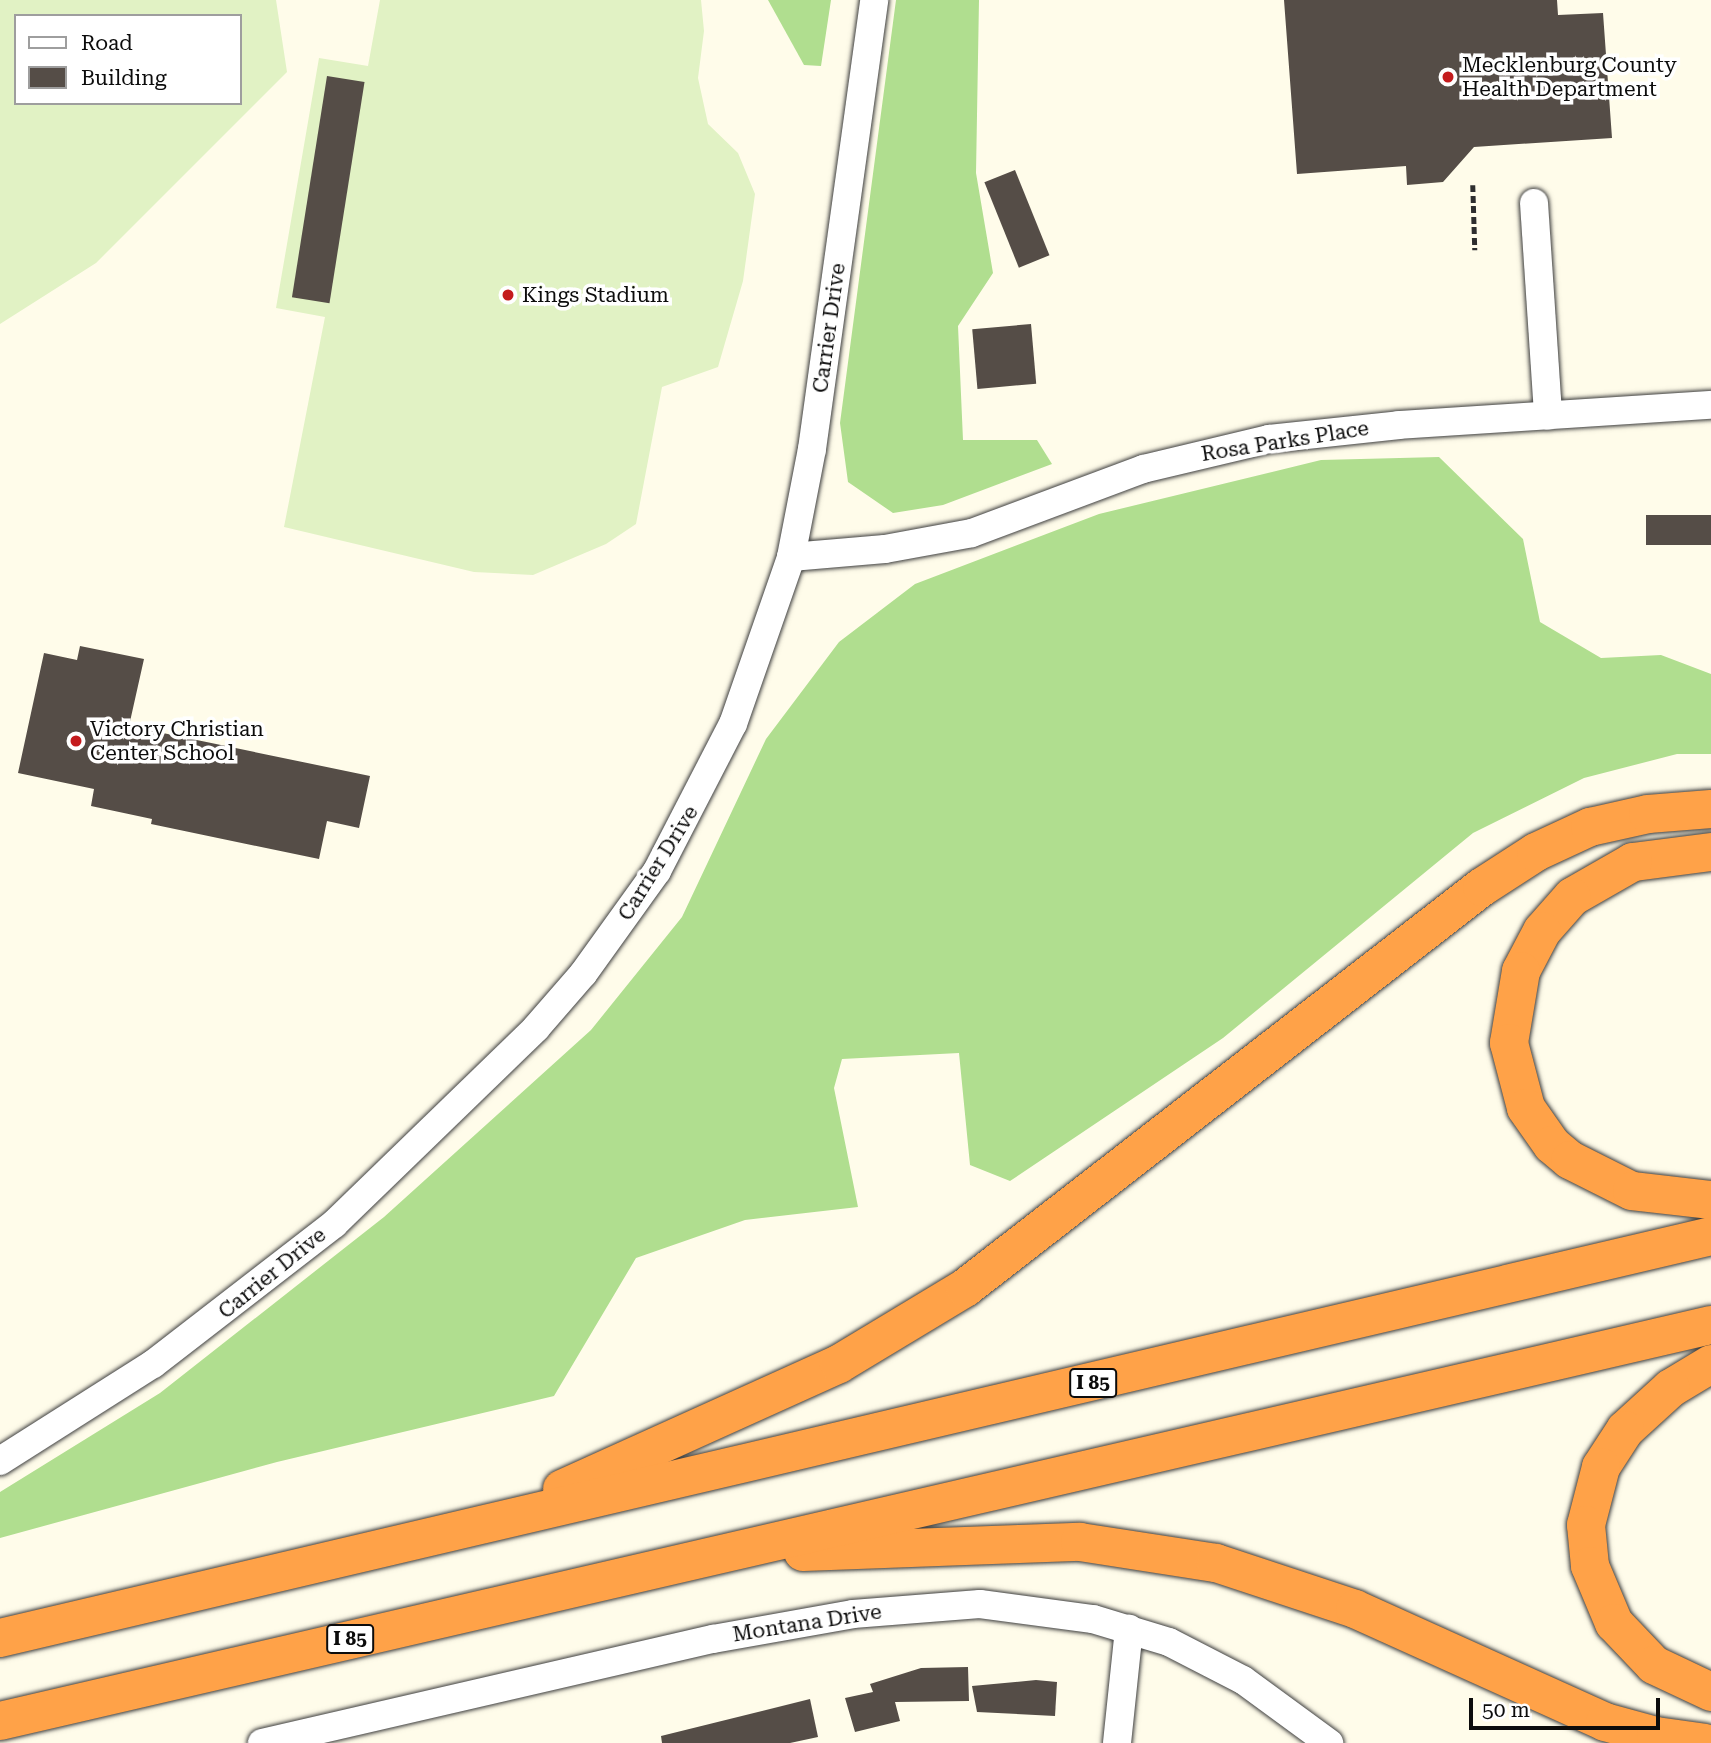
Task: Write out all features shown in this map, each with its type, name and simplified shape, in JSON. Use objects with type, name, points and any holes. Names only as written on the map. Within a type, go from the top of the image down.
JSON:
[{"type":"highway","points":[[475,1527],[787,1390],[954,1295],[1026,1244],[1482,887],[1536,852],[1590,827],[1618,820],[1711,809]]},
{"type":"highway","points":[[1711,852],[1633,862],[1572,897],[1542,931],[1521,971],[1509,1043],[1526,1108],[1552,1145],[1570,1160],[1632,1191],[1711,1200]]},
{"type":"highway","name":"I 85","points":[[0,1637],[1711,1236]]},
{"type":"highway","name":"I 85","points":[[0,1721],[1711,1325]]},
{"type":"highway","points":[[1711,1364],[1671,1388],[1625,1430],[1601,1467],[1586,1525],[1590,1566],[1614,1623],[1654,1665],[1711,1692]]},
{"type":"highway","points":[[700,1558],[1032,1541],[1171,1554],[1262,1576],[1355,1609],[1605,1722],[1656,1736],[1705,1743]]},
{"type":"street","name":"Carrier Drive","points":[[0,1461],[153,1364],[275,1273],[404,1161],[536,1028],[623,922],[684,824],[733,724],[790,557],[812,449],[874,0]]},
{"type":"street","points":[[1534,203],[1548,416]]},
{"type":"street","name":"Rosa Parks Place","points":[[790,557],[896,548],[972,533],[1143,469],[1210,450],[1334,431],[1711,405]]},
{"type":"street","name":"Montana Drive","points":[[262,1743],[646,1653],[853,1614],[944,1605],[1016,1606],[1129,1629],[1169,1642],[1243,1680],[1329,1743]]},
{"type":"street","points":[[1117,1743],[1129,1629]]},
{"type":"path","points":[[1473,185],[1475,250]]},
{"type":"green space","points":[[0,0],[276,0],[287,72],[96,263],[0,324]]},
{"type":"green space","name":"Kings Stadium","points":[[380,0],[701,0],[704,31],[698,78],[708,124],[738,153],[755,194],[743,281],[718,367],[662,387],[636,524],[606,544],[533,575],[474,572],[284,527],[325,317],[276,308],[319,58],[368,66]]},
{"type":"green space","points":[[768,0],[831,0],[821,66],[804,65]]},
{"type":"green space","points":[[896,0],[979,0],[976,173],[993,273],[958,326],[963,440],[1037,440],[1052,464],[943,505],[893,513],[848,482],[840,423]]},
{"type":"green space","points":[[1439,457],[1523,539],[1540,622],[1601,658],[1661,655],[1711,674],[1711,754],[1677,754],[1584,778],[1473,833],[1223,1038],[1010,1181],[970,1165],[959,1053],[842,1059],[834,1088],[858,1207],[745,1220],[636,1258],[554,1396],[277,1462],[0,1538],[0,1492],[160,1393],[384,1217],[591,1030],[682,917],[766,739],[839,642],[915,584],[1099,514],[1321,460]]},
{"type":"building","name":"Mecklenburg County Health Department","points":[[1284,0],[1557,0],[1558,15],[1603,13],[1612,138],[1474,147],[1443,182],[1407,185],[1406,166],[1297,174]]},
{"type":"building","points":[[327,76],[365,82],[329,303],[292,297]]},
{"type":"building","points":[[1015,170],[1049,255],[1019,268],[984,182]]},
{"type":"building","points":[[1031,324],[1036,384],[977,389],[972,329]]},
{"type":"building","points":[[1646,515],[1711,515],[1711,545],[1646,545]]},
{"type":"building","name":"Victory Christian Center School","points":[[80,646],[144,659],[129,726],[370,776],[359,828],[327,821],[319,859],[151,824],[152,819],[91,806],[94,789],[18,773],[44,653],[77,660]]},
{"type":"building","points":[[968,1667],[969,1701],[895,1702],[900,1721],[855,1732],[845,1698],[873,1692],[870,1684],[921,1668]]},
{"type":"building","points":[[1036,1680],[1057,1682],[1055,1716],[977,1712],[972,1686]]},
{"type":"building","points":[[810,1699],[818,1737],[790,1743],[662,1743],[661,1736]]},
{"type":"place","name":"Mecklenburg County Health Department","points":[[1448,77]]},
{"type":"place","name":"Kings Stadium","points":[[508,295]]},
{"type":"place","name":"Victory Christian Center School","points":[[76,741]]}]
